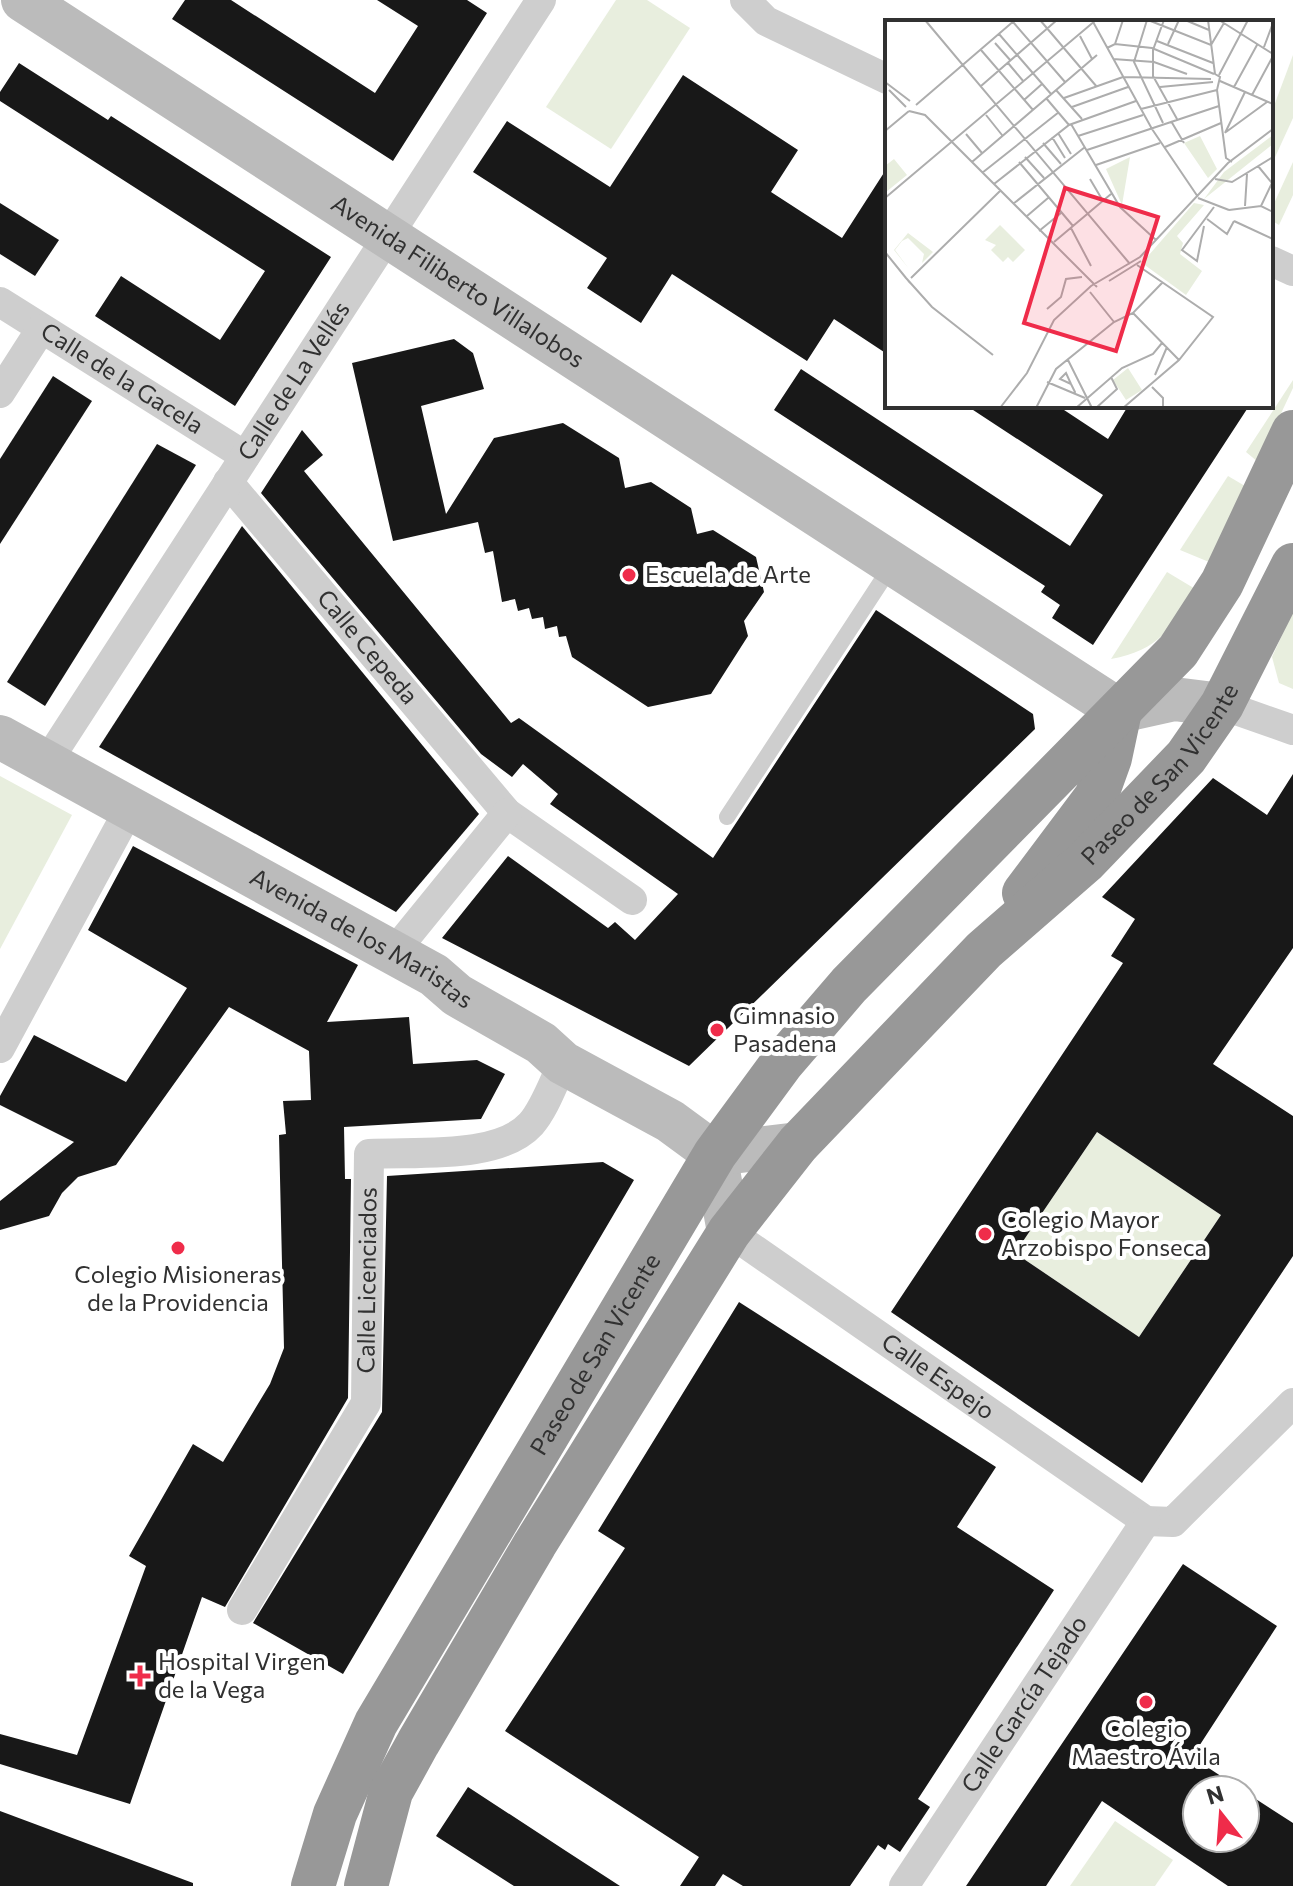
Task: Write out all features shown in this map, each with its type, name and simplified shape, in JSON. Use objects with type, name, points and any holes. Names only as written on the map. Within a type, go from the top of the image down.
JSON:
[{"type":"highway","name":"Paseo de San Vicente","points":[[313,1886],[335,1814],[376,1723],[725,1161],[833,1003],[1178,651],[1222,583],[1293,432]]},
{"type":"highway","name":"Paseo de San Vicente","points":[[366,1886],[391,1792],[418,1743],[535,1544],[729,1232],[798,1144],[984,950],[1085,862],[1186,757],[1222,705],[1274,608],[1293,565]]},
{"type":"highway","name":"Paseo de San Vicente","points":[[984,950],[1096,797],[1110,758],[1120,711]]},
{"type":"main road","name":"Avenida Filiberto Villalobos","points":[[23,0],[1120,711]]},
{"type":"main road","points":[[1120,711],[1174,699],[1222,705]]},
{"type":"main road","name":"Avenida de los Maristas","points":[[0,737],[131,806],[434,975],[457,995],[541,1043],[563,1063],[670,1121],[725,1161]]},
{"type":"main road","points":[[729,1232],[725,1161],[798,1144]]},
{"type":"street","points":[[745,0],[766,21],[885,78]]},
{"type":"street","name":"Calle de La Vellés","points":[[47,762],[388,235],[531,4]]},
{"type":"street","points":[[1273,262],[1293,271]]},
{"type":"street","name":"Calle de la Gacela","points":[[0,302],[245,456]]},
{"type":"street","points":[[0,393],[41,329]]},
{"type":"street","name":"Calle Cepeda","points":[[228,482],[507,813],[632,900]]},
{"type":"street","points":[[1222,705],[1293,730]]},
{"type":"street","points":[[0,1048],[131,806]]},
{"type":"street","points":[[394,952],[507,813]]},
{"type":"street","name":"Calle Licenciados","points":[[242,1610],[366,1403],[369,1154],[495,1147],[515,1138],[534,1121],[563,1063]]},
{"type":"street","name":"Calle Espejo","points":[[729,1232],[1146,1521]]},
{"type":"street","points":[[1146,1521],[1173,1522],[1293,1403]]},
{"type":"street","name":"Calle García Tejado","points":[[904,1886],[1146,1521]]},
{"type":"lane","points":[[727,817],[893,564]]},
{"type":"green space","points":[[616,0],[647,0],[690,28],[611,149],[546,107]]},
{"type":"green space","points":[[1293,55],[1293,118],[1273,162],[1273,109]]},
{"type":"green space","points":[[1293,162],[1293,195],[1279,225],[1273,221],[1273,206]]},
{"type":"green space","points":[[1293,380],[1293,388],[1258,462],[1246,452]]},
{"type":"green space","points":[[1228,476],[1245,486],[1209,562],[1180,550]]},
{"type":"green space","points":[[1167,572],[1197,590],[1171,626],[1153,643],[1111,659]]},
{"type":"green space","points":[[1293,611],[1293,689],[1279,683],[1272,657]]},
{"type":"green space","points":[[0,776],[72,815],[0,949]]},
{"type":"green space","points":[[1097,1132],[1221,1215],[1139,1337],[1015,1253]]},
{"type":"green space","points":[[1115,1821],[1173,1860],[1155,1886],[1070,1886]]},
{"type":"building","points":[[185,0],[231,0],[375,93],[418,26],[377,0],[467,0],[487,13],[393,161],[172,19]]},
{"type":"building","points":[[19,63],[108,120],[111,116],[331,257],[235,406],[95,316],[121,276],[220,340],[265,271],[0,101],[0,92]]},
{"type":"building","points":[[683,75],[798,150],[771,192],[842,238],[885,171],[885,353],[834,319],[807,361],[672,274],[641,323],[587,288],[607,258],[473,172],[507,121],[610,187]]},
{"type":"building","points":[[0,203],[59,240],[35,276],[0,254]]},
{"type":"building","name":"Escuela de Arte","points":[[454,339],[473,353],[484,389],[421,406],[446,514],[494,438],[563,423],[619,458],[625,488],[651,482],[691,508],[697,534],[713,530],[756,557],[764,592],[744,621],[748,636],[711,694],[648,707],[572,657],[566,636],[559,637],[557,626],[545,629],[543,617],[532,619],[529,608],[518,611],[515,599],[502,602],[493,551],[485,553],[478,522],[393,541],[352,363]]},
{"type":"building","points":[[801,369],[1070,546],[1103,495],[970,408],[1061,408],[1108,439],[1127,408],[1248,408],[1093,645],[1052,618],[1060,605],[1041,592],[1045,586],[774,410]]},
{"type":"building","points":[[53,376],[92,401],[0,544],[0,459]]},
{"type":"building","points":[[302,430],[323,455],[304,471],[511,723],[519,718],[713,858],[876,610],[1033,714],[1035,729],[689,1066],[442,938],[508,856],[608,928],[615,922],[635,940],[678,894],[550,804],[558,794],[523,764],[512,777],[481,754],[261,493]]},
{"type":"building","points":[[157,444],[196,465],[45,706],[7,682]]},
{"type":"building","points":[[242,526],[479,814],[396,912],[99,747]]},
{"type":"building","name":"Colegio Mayor Arzobispo Fonseca","points":[[1293,774],[1293,948],[1213,1064],[1293,1116],[1293,1256],[1142,1483],[891,1312],[1123,963],[1111,956],[1135,919],[1102,897],[1213,778],[1267,815]],"holes":[[[1097,1132],[1221,1215],[1139,1337],[1015,1253]]]},
{"type":"building","points":[[133,846],[358,965],[327,1022],[409,1017],[413,1064],[477,1060],[505,1074],[481,1119],[344,1127],[345,1179],[351,1179],[348,1398],[225,1607],[202,1597],[130,1804],[0,1764],[0,1734],[77,1755],[146,1566],[129,1556],[193,1444],[223,1462],[270,1384],[284,1348],[279,1135],[286,1134],[283,1101],[311,1100],[309,1051],[229,1007],[116,1165],[78,1177],[62,1193],[49,1216],[0,1230],[0,1201],[74,1142],[0,1105],[0,1096],[34,1035],[126,1082],[187,988],[88,930]]},
{"type":"building","points":[[603,1162],[634,1180],[343,1674],[253,1623],[382,1412],[387,1176]]},
{"type":"building","points":[[739,1302],[996,1467],[957,1527],[1054,1590],[918,1799],[930,1807],[900,1852],[888,1844],[885,1850],[878,1845],[850,1886],[743,1886],[723,1874],[715,1886],[680,1886],[699,1857],[505,1731],[625,1548],[598,1531]]},
{"type":"building","name":"Colegio Maestro Ávila","points":[[1183,1564],[1277,1626],[1192,1757],[1218,1774],[1181,1774],[1181,1854],[1261,1854],[1261,1802],[1293,1823],[1293,1886],[1228,1886],[1102,1801],[1046,1886],[966,1886]]},
{"type":"building","points":[[468,1787],[620,1886],[514,1886],[436,1836]]},
{"type":"building","points":[[0,1811],[193,1883],[193,1886],[0,1886]]},
{"type":"place","name":"Escuela de Arte","points":[[629,575]]},
{"type":"place","name":"Gimnasio Pasadena","points":[[717,1030]]},
{"type":"place","name":"Colegio Mayor Arzobispo Fonseca","points":[[985,1234]]},
{"type":"place","name":"Colegio Misioneras de la Providencia","points":[[178,1248]]},
{"type":"place","name":"Hospital Virgen de la Vega","points":[[140,1676]]},
{"type":"place","name":"Colegio Maestro Ávila","points":[[1146,1702]]}]
